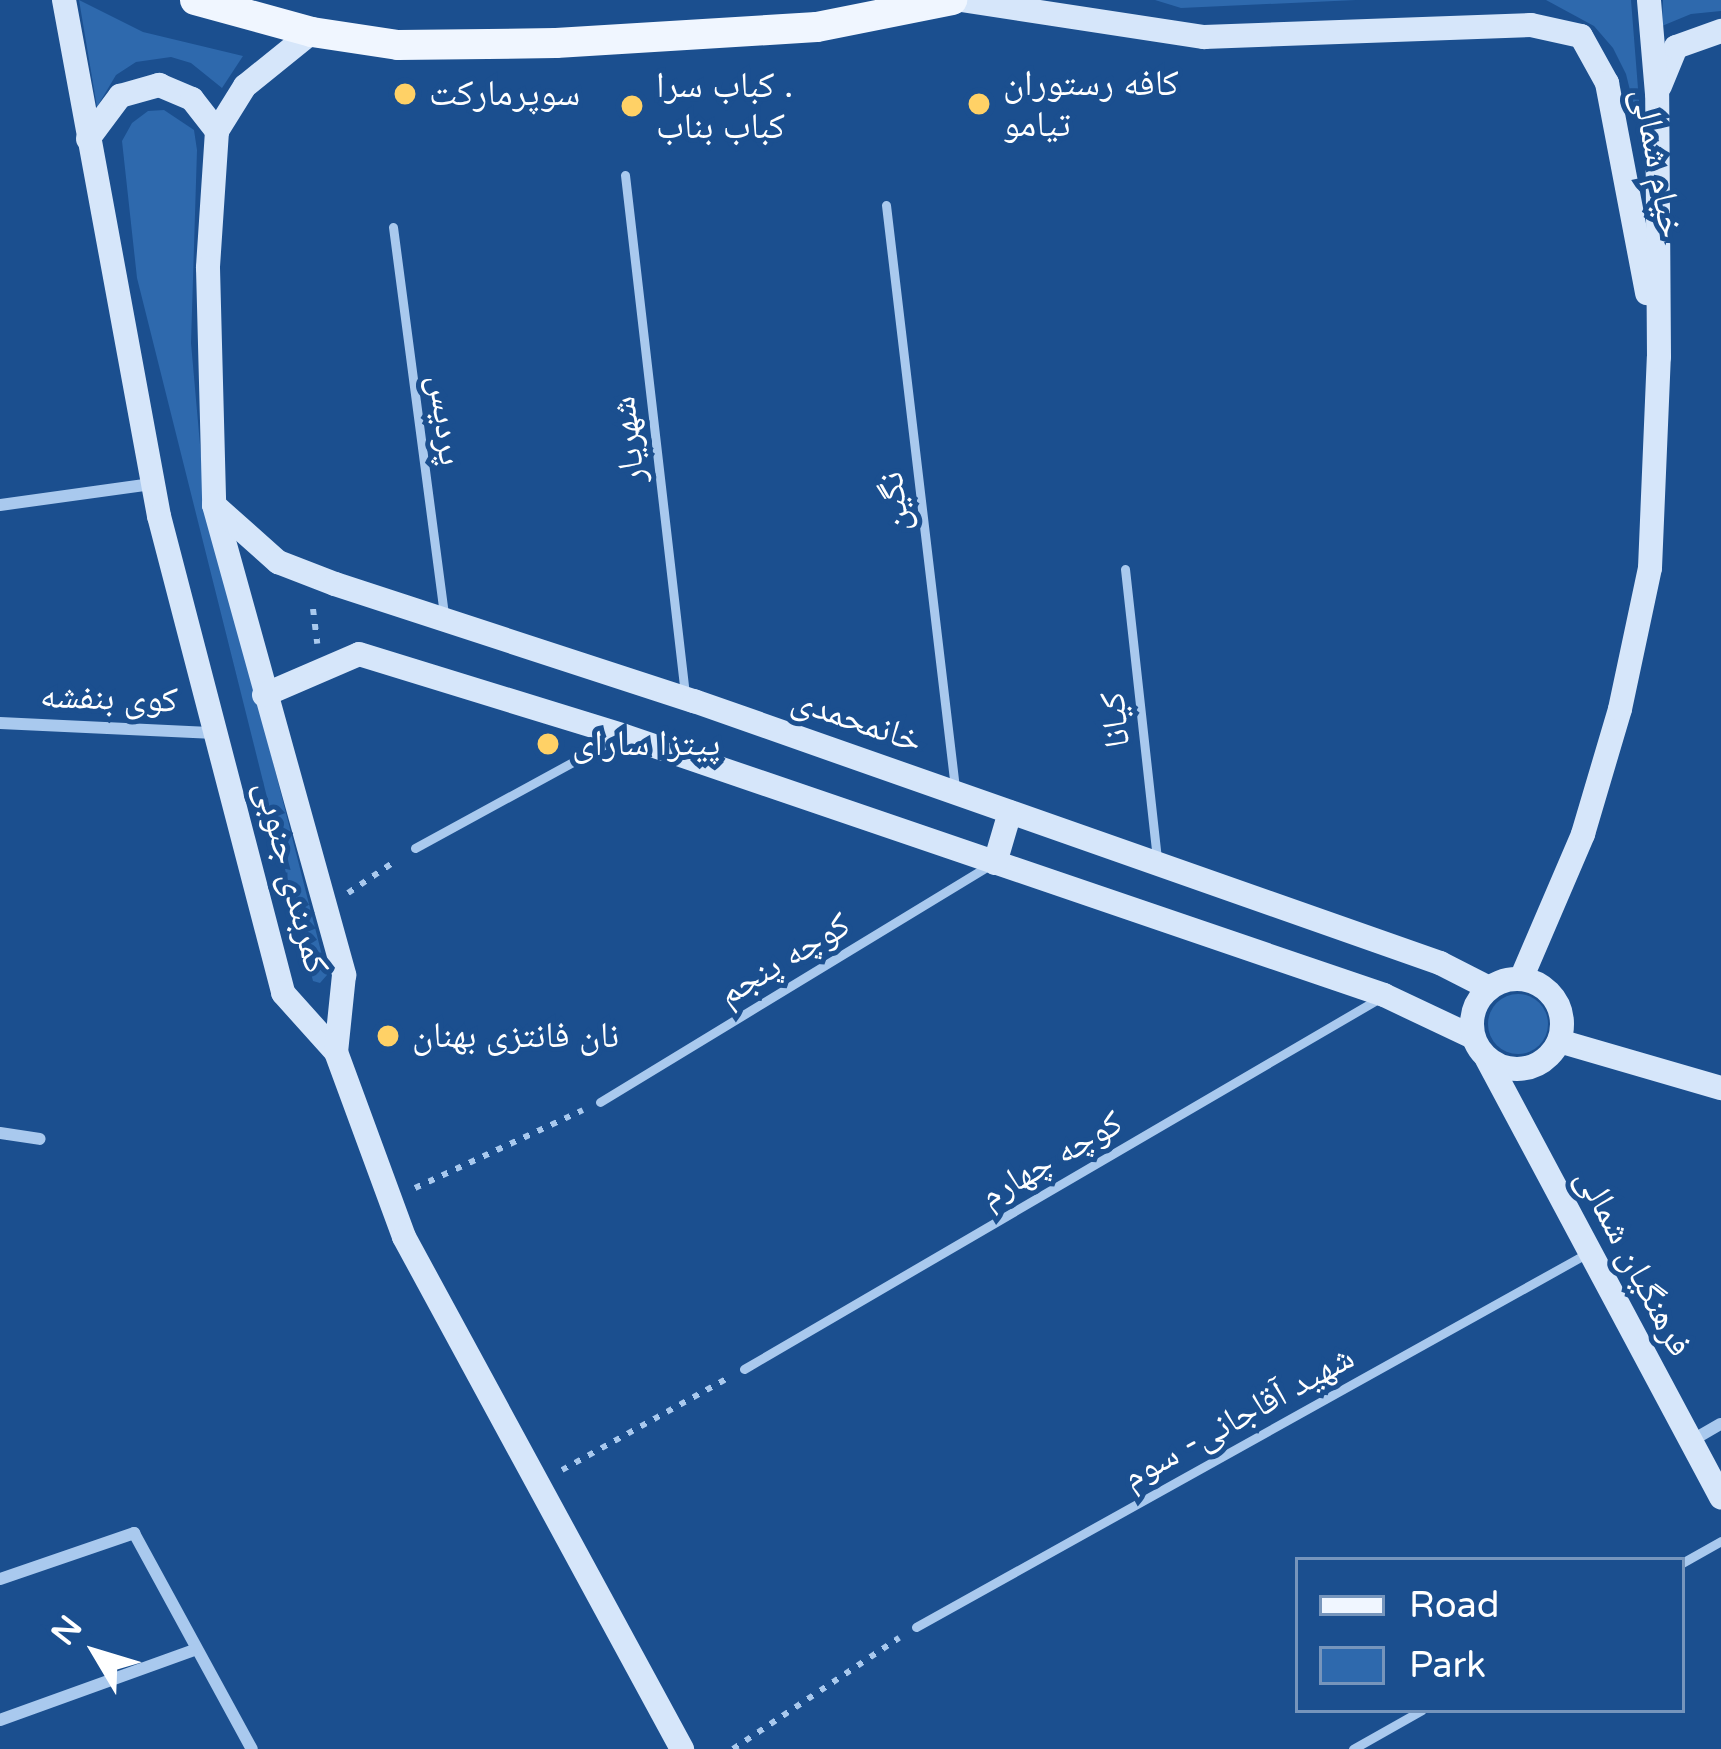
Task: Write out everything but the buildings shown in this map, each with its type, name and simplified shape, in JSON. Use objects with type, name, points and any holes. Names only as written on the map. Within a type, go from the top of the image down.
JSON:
[{"type":"main road","name":"کمربندی جنوبی","points":[[64,0],[152,484],[283,993],[336,1052]]},
{"type":"main road","points":[[196,0],[312,32],[398,45],[556,44],[817,27],[952,0]]},
{"type":"main road","name":"خیام شمالی","points":[[961,0],[1204,37],[1531,25],[1581,36],[1607,83],[1659,358]]},
{"type":"main road","points":[[1521,979],[1583,834],[1620,709],[1650,568],[1659,358],[1657,94],[1648,0]]},
{"type":"main road","points":[[88,140],[120,97],[159,85],[192,99],[217,130],[245,86],[312,32]]},
{"type":"main road","points":[[1657,94],[1676,47],[1721,32]]},
{"type":"main road","name":"کمربندی جنوبی","points":[[217,130],[208,268],[214,506],[344,975],[336,1052]]},
{"type":"main road","name":"خانمحمدی","points":[[214,506],[278,562],[308,574],[686,698],[1440,963],[1489,988]]},
{"type":"main road","points":[[264,695],[359,654],[622,735],[1384,995],[1511,1070],[1540,1064],[1559,1041],[1556,1000],[1547,989],[1521,979],[1489,988],[1473,1010],[1480,1048]]},
{"type":"main road","points":[[995,862],[1010,812]]},
{"type":"main road","points":[[1559,1041],[1721,1088]]},
{"type":"main road","name":"فرهنگیان شمالی","points":[[1480,1048],[1586,1254],[1721,1498]]},
{"type":"main road","points":[[336,1052],[404,1237],[682,1749]]},
{"type":"street","points":[[0,505],[152,484]]},
{"type":"street","name":"کوی بنفشه","points":[[0,723],[216,733]]},
{"type":"street","points":[[0,1133],[40,1139]]},
{"type":"street","points":[[1690,1442],[1721,1424]]},
{"type":"street","points":[[0,1579],[134,1533],[252,1749]]},
{"type":"street","points":[[0,1720],[197,1649]]},
{"type":"lane","name":"شهریار","points":[[625,175],[686,698]]},
{"type":"lane","name":"نگین","points":[[886,205],[956,793]]},
{"type":"lane","name":"پردیس","points":[[394,226],[445,620]]},
{"type":"lane","name":"کیانا","points":[[1125,569],[1158,864]]},
{"type":"lane","points":[[415,848],[622,735]]},
{"type":"lane","name":"کوچه پنجم","points":[[600,1102],[995,862]]},
{"type":"lane","name":"کوچه چهارم","points":[[744,1369],[1384,995]]},
{"type":"lane","name":"شهید آقاجانی- سوم","points":[[916,1627],[1586,1254]]},
{"type":"lane","points":[[1685,1562],[1721,1541]]},
{"type":"lane","points":[[1353,1749],[1417,1713]]},
{"type":"path","points":[[308,574],[320,671]]},
{"type":"path","points":[[326,908],[415,848]]},
{"type":"path","points":[[390,1200],[600,1102]]},
{"type":"path","points":[[537,1484],[744,1369]]},
{"type":"path","points":[[733,1749],[916,1627]]},
{"type":"green space","points":[[79,0],[143,32],[243,56],[222,88],[191,63],[171,57],[136,62],[116,75],[97,107]]},
{"type":"green space","points":[[1155,0],[1356,0],[1181,8]]},
{"type":"green space","points":[[1546,0],[1631,0],[1642,139],[1626,74],[1613,48],[1594,26]]},
{"type":"green space","points":[[1663,0],[1721,0],[1721,11],[1691,14],[1662,26]]},
{"type":"green space","points":[[164,110],[194,130],[197,150],[191,343],[204,490],[327,975],[320,983],[313,981],[137,278],[122,141],[132,123],[148,111]]},
{"type":"green space","points":[[1518,994],[1539,1003],[1548,1024],[1539,1045],[1518,1054],[1497,1045],[1488,1024],[1497,1003]]},
{"type":"place","name":"سوپرمارکت","points":[[405,94]]},
{"type":"place","name":"کافه رستوران تیامو","points":[[979,104]]},
{"type":"place","name":"کباب سرا . کباب بناب","points":[[632,106]]},
{"type":"place","name":"پیتزا سارای","points":[[548,744]]},
{"type":"place","name":"نان فانتزی بهنان","points":[[388,1036]]}]
